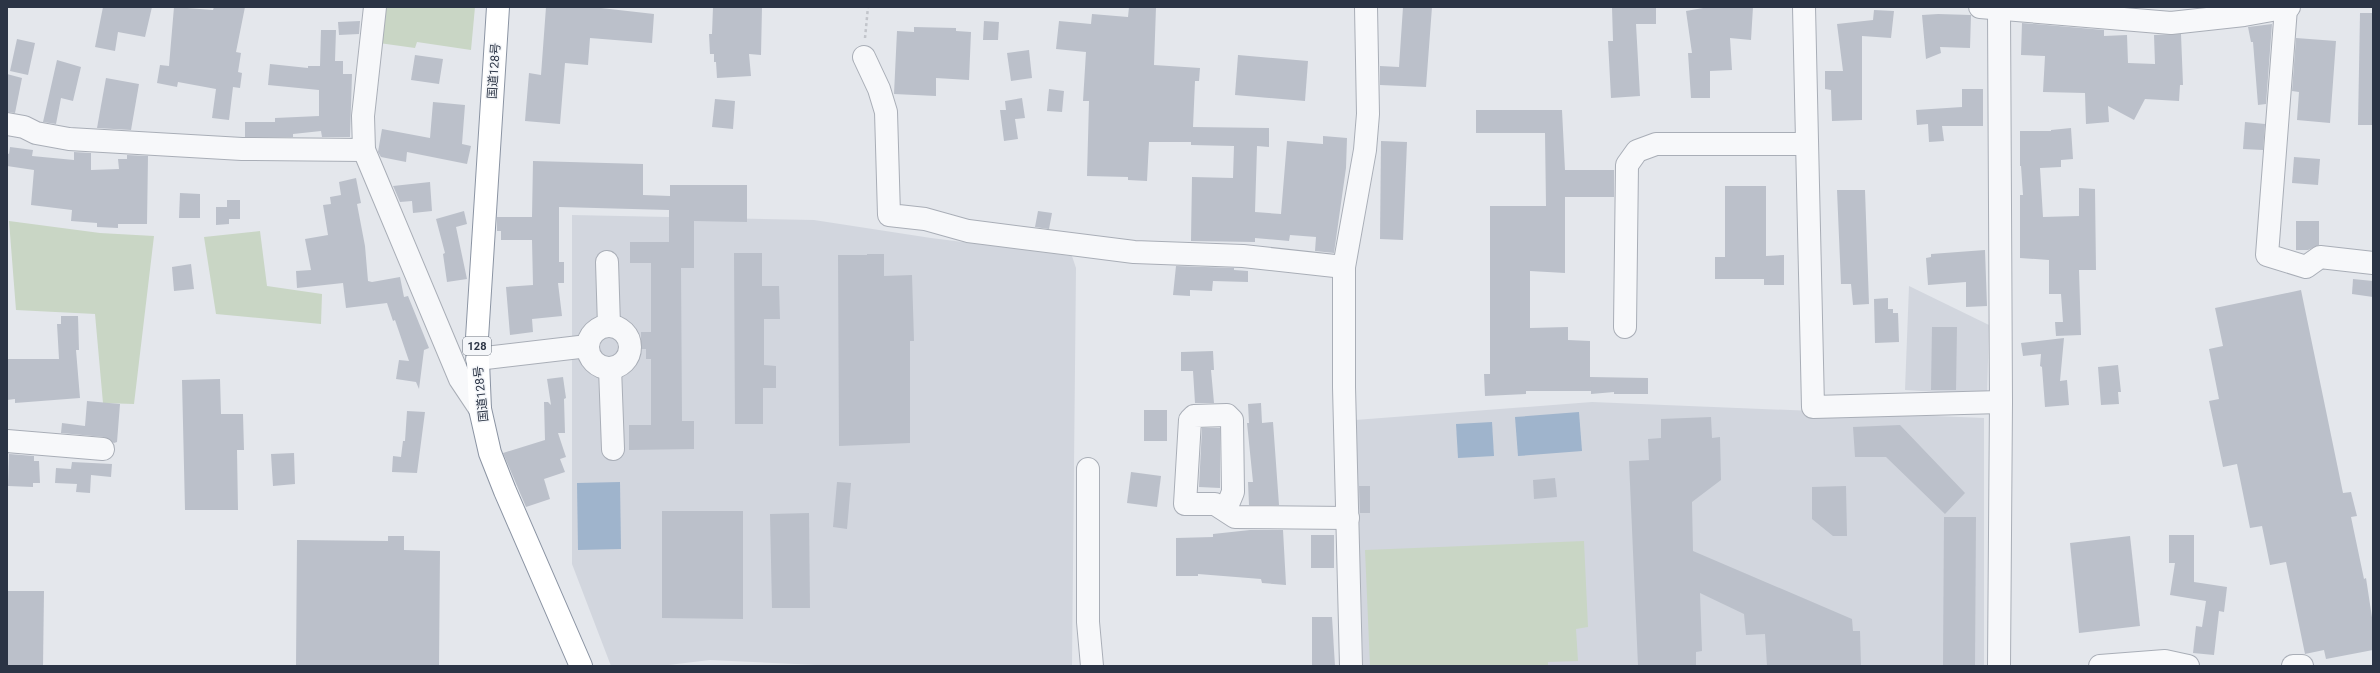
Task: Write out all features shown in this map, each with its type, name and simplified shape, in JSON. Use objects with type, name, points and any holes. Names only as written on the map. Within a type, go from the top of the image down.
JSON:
[{"type":"highway","name":"国道128号","points":[[498,7],[477,359],[480,409],[490,453],[502,485],[581,666]]},
{"type":"street","points":[[376,7],[363,116],[364,150],[460,379],[480,409]]},
{"type":"street","points":[[1351,666],[1344,386],[1344,267],[1365,150],[1368,114],[1366,7]]},
{"type":"street","points":[[1804,7],[1812,407],[2002,402]]},
{"type":"street","points":[[1999,666],[2002,402],[1988,8],[2171,23],[2244,15],[2288,7],[2267,255],[2306,266],[2320,258],[2373,263]]},
{"type":"street","points":[[864,57],[879,89],[886,112],[889,215],[925,219],[968,231],[1134,252],[1242,256],[1344,267]]},
{"type":"street","points":[[7,124],[24,127],[36,133],[69,138],[242,149],[364,150]]},
{"type":"street","points":[[1625,327],[1627,165],[1637,151],[1656,144],[1807,144]]},
{"type":"street","points":[[607,262],[609,326]]},
{"type":"street","points":[[609,326],[622,331],[627,336],[630,350],[623,362],[610,368],[603,367],[592,359],[588,346],[589,340],[597,330],[609,326]]},
{"type":"street","points":[[477,359],[588,346]]},
{"type":"street","points":[[610,368],[613,450]]},
{"type":"street","points":[[7,441],[103,449]]},
{"type":"street","points":[[1088,469],[1088,622],[1092,666]]},
{"type":"street","points":[[1226,509],[1235,517],[1348,518]]},
{"type":"street","points":[[2100,666],[2166,661],[2188,666]]},
{"type":"street","points":[[2293,666],[2302,666]]},
{"type":"path","points":[[864,57],[868,7]]},
{"type":"shaded area","points":[[572,215],[814,220],[931,238],[1072,256],[1076,268],[1072,666],[838,666],[710,660],[660,666],[611,666],[572,564]]},
{"type":"shaded area","points":[[1909,286],[1989,325],[1987,395],[1905,390]]},
{"type":"shaded area","points":[[1592,402],[1984,418],[1984,666],[1363,666],[1355,420]]},
{"type":"green space","points":[[385,7],[475,7],[471,50],[417,42],[415,48],[379,43]]},
{"type":"green space","points":[[9,221],[100,233],[154,236],[134,404],[103,403],[95,314],[16,310]]},
{"type":"green space","points":[[260,231],[267,286],[322,294],[321,324],[216,314],[204,237]]},
{"type":"green space","points":[[1584,541],[1588,627],[1576,629],[1578,661],[1548,662],[1548,666],[1370,666],[1365,550]]},
{"type":"water","points":[[1579,412],[1582,451],[1518,456],[1515,417]]},
{"type":"water","points":[[1492,422],[1494,456],[1458,458],[1456,424]]},
{"type":"water","points":[[620,482],[621,549],[578,550],[577,483]]},
{"type":"building","points":[[103,7],[152,7],[145,37],[118,32],[115,51],[95,47]]},
{"type":"building","points":[[174,7],[213,10],[214,7],[245,7],[236,52],[241,53],[238,72],[242,73],[240,88],[233,87],[229,120],[212,118],[216,89],[178,82],[177,87],[157,83],[160,65],[169,66]]},
{"type":"building","points":[[546,7],[592,7],[654,14],[652,43],[590,38],[588,65],[565,63],[560,124],[525,121],[529,73],[541,75]]},
{"type":"building","points":[[713,7],[762,7],[761,55],[749,54],[751,76],[717,78],[714,54],[710,54],[709,34],[712,34]]},
{"type":"building","points":[[1129,7],[1156,7],[1154,65],[1200,68],[1199,81],[1195,81],[1193,127],[1269,128],[1269,147],[1257,146],[1255,212],[1281,214],[1287,141],[1323,144],[1323,136],[1347,138],[1346,168],[1334,253],[1315,251],[1316,237],[1290,235],[1289,241],[1255,238],[1255,242],[1191,241],[1192,177],[1233,178],[1234,146],[1191,145],[1191,142],[1149,142],[1147,181],[1128,180],[1128,177],[1087,176],[1089,101],[1083,101],[1086,52],[1056,49],[1059,21],[1091,24],[1092,14],[1128,17]]},
{"type":"building","points":[[1403,7],[1432,7],[1426,87],[1380,85],[1380,66],[1399,67]]},
{"type":"building","points":[[1612,7],[1656,7],[1656,24],[1636,24],[1640,96],[1611,98],[1608,41],[1613,41]]},
{"type":"building","points":[[1709,7],[1753,7],[1751,40],[1730,38],[1732,70],[1710,71],[1710,98],[1691,98],[1688,53],[1692,53],[1686,11]]},
{"type":"building","points":[[1874,10],[1894,11],[1891,38],[1862,36],[1862,120],[1832,121],[1831,90],[1825,89],[1825,71],[1843,71],[1837,24],[1873,20]]},
{"type":"building","points":[[2360,13],[2373,13],[2373,125],[2358,125]]},
{"type":"building","points":[[1922,15],[1971,15],[1970,48],[1940,47],[1941,53],[1926,59]]},
{"type":"building","points":[[360,21],[359,34],[339,35],[338,22]]},
{"type":"building","points":[[984,21],[999,22],[998,40],[983,40]]},
{"type":"building","points":[[2022,23],[2104,30],[2104,36],[2127,35],[2128,63],[2155,64],[2154,35],[2181,34],[2183,85],[2180,85],[2179,101],[2145,99],[2134,120],[2108,106],[2109,122],[2086,124],[2085,93],[2043,92],[2045,56],[2021,55]]},
{"type":"building","points":[[2272,24],[2266,104],[2258,105],[2253,42],[2251,42],[2248,27]]},
{"type":"building","points":[[914,27],[956,28],[956,31],[971,32],[969,80],[936,78],[936,96],[894,94],[897,31],[914,32]]},
{"type":"building","points":[[321,30],[336,30],[335,61],[343,61],[343,74],[352,74],[350,137],[322,137],[321,131],[293,134],[293,137],[245,137],[245,122],[275,122],[275,118],[319,116],[319,90],[268,85],[270,64],[308,68],[308,66],[320,66]]},
{"type":"building","points":[[2296,38],[2336,41],[2330,123],[2297,120],[2299,92],[2292,91]]},
{"type":"building","points":[[17,39],[35,43],[28,75],[10,71]]},
{"type":"building","points":[[1029,50],[1032,78],[1011,81],[1007,53]]},
{"type":"building","points":[[415,55],[443,59],[439,84],[411,80]]},
{"type":"building","points":[[1238,55],[1308,61],[1305,101],[1235,95]]},
{"type":"building","points":[[57,60],[81,67],[73,101],[61,98],[56,124],[43,122]]},
{"type":"building","points":[[7,74],[22,78],[15,113],[7,112]]},
{"type":"building","points":[[106,78],[139,84],[131,130],[97,128]]},
{"type":"building","points":[[1049,89],[1064,91],[1062,112],[1047,111]]},
{"type":"building","points":[[1962,89],[1983,89],[1983,126],[1942,126],[1944,141],[1929,142],[1928,124],[1917,125],[1916,110],[1962,107]]},
{"type":"building","points":[[1022,98],[1025,118],[1015,119],[1018,139],[1004,141],[1000,110],[1006,110],[1005,101]]},
{"type":"building","points":[[715,99],[735,101],[733,129],[712,127]]},
{"type":"building","points":[[433,102],[465,105],[462,144],[471,146],[467,164],[407,152],[406,162],[381,157],[378,152],[382,129],[430,138]]},
{"type":"building","points":[[1476,110],[1562,110],[1565,170],[1614,170],[1614,197],[1565,197],[1565,273],[1530,271],[1530,328],[1568,327],[1568,340],[1590,341],[1590,377],[1648,378],[1648,394],[1614,394],[1614,392],[1591,394],[1591,391],[1526,391],[1526,394],[1485,396],[1484,374],[1490,374],[1490,206],[1546,206],[1545,133],[1476,133]]},
{"type":"building","points":[[2245,122],[2265,124],[2263,150],[2243,149]]},
{"type":"building","points":[[2071,128],[2073,159],[2061,160],[2061,167],[2040,168],[2043,217],[2079,216],[2079,188],[2095,189],[2096,270],[2079,270],[2081,335],[2056,336],[2055,322],[2063,322],[2061,294],[2049,294],[2049,260],[2020,258],[2020,195],[2023,195],[2020,166],[2020,131],[2051,131]]},
{"type":"building","points":[[1381,141],[1407,142],[1403,240],[1380,239]]},
{"type":"building","points":[[10,147],[33,150],[32,156],[74,160],[74,152],[91,153],[91,170],[119,169],[118,159],[127,159],[127,155],[148,156],[147,224],[118,224],[118,228],[97,227],[97,223],[71,221],[72,210],[31,205],[34,170],[7,166],[7,153],[9,154]]},
{"type":"building","points":[[2294,157],[2320,159],[2318,185],[2292,183]]},
{"type":"building","points":[[533,161],[643,164],[643,195],[670,196],[670,185],[747,185],[747,222],[694,221],[694,268],[681,268],[682,421],[694,421],[694,449],[629,450],[629,425],[651,425],[651,359],[646,359],[646,349],[641,349],[641,332],[651,332],[651,263],[630,263],[630,242],[669,242],[669,210],[559,207],[559,262],[564,262],[564,283],[558,283],[562,316],[532,319],[533,332],[510,335],[506,287],[533,285],[532,240],[501,240],[501,231],[497,231],[497,217],[532,217]]},
{"type":"building","points":[[356,178],[361,203],[357,204],[365,246],[368,281],[372,282],[400,277],[404,297],[408,296],[429,348],[424,350],[419,389],[416,382],[396,379],[399,360],[409,361],[395,320],[393,321],[387,303],[346,308],[343,283],[297,288],[296,271],[311,270],[305,239],[328,235],[323,205],[331,204],[330,197],[341,195],[339,182]]},
{"type":"building","points":[[430,182],[432,211],[413,213],[412,201],[400,202],[393,186]]},
{"type":"building","points":[[1725,186],[1766,186],[1766,256],[1784,255],[1784,285],[1764,285],[1764,279],[1715,279],[1715,257],[1725,257]]},
{"type":"building","points":[[1837,190],[1865,190],[1869,304],[1853,305],[1851,284],[1841,284]]},
{"type":"building","points":[[180,193],[200,194],[200,218],[179,218]]},
{"type":"building","points":[[227,200],[240,200],[240,219],[229,219],[229,224],[216,225],[216,207],[227,207]]},
{"type":"building","points":[[464,211],[467,224],[456,227],[467,279],[447,282],[443,254],[445,253],[436,219]]},
{"type":"building","points":[[1038,211],[1052,213],[1049,229],[1035,227]]},
{"type":"building","points":[[2296,221],[2319,221],[2319,245],[2308,250],[2296,250]]},
{"type":"building","points":[[1985,250],[1987,306],[1966,307],[1966,282],[1928,285],[1926,258],[1931,257],[1931,254]]},
{"type":"building","points":[[734,253],[762,253],[762,286],[779,286],[780,319],[764,319],[764,365],[776,366],[776,388],[763,388],[763,424],[735,424]]},
{"type":"building","points":[[884,254],[884,276],[912,275],[914,341],[910,341],[910,443],[839,446],[838,255]]},
{"type":"building","points":[[191,264],[194,289],[174,291],[172,267]]},
{"type":"building","points":[[1176,266],[1234,268],[1234,270],[1248,271],[1248,282],[1213,281],[1212,291],[1190,290],[1190,296],[1173,295]]},
{"type":"building","points":[[2353,279],[2373,281],[2373,297],[2352,294]]},
{"type":"building","points":[[2301,290],[2343,493],[2351,492],[2357,516],[2351,517],[2364,579],[2366,578],[2373,624],[2373,650],[2326,659],[2324,650],[2305,654],[2286,562],[2270,565],[2262,526],[2250,528],[2237,464],[2223,467],[2209,401],[2219,399],[2209,349],[2223,346],[2215,308]]},
{"type":"building","points":[[1888,298],[1888,309],[1893,309],[1893,313],[1898,313],[1899,342],[1875,343],[1874,299]]},
{"type":"building","points":[[61,316],[78,316],[79,350],[76,350],[80,398],[15,403],[15,399],[7,400],[7,359],[59,359],[57,324],[61,324]]},
{"type":"building","points":[[1932,327],[1957,327],[1956,390],[1931,390]]},
{"type":"building","points":[[2064,338],[2060,381],[2067,380],[2069,405],[2045,407],[2042,367],[2040,366],[2041,354],[2023,356],[2021,343]]},
{"type":"building","points":[[1213,351],[1214,370],[1211,370],[1214,403],[1195,403],[1193,371],[1181,371],[1181,352]]},
{"type":"building","points":[[2118,365],[2121,392],[2118,392],[2119,404],[2101,405],[2098,367]]},
{"type":"building","points":[[563,377],[566,398],[564,399],[565,433],[558,433],[566,457],[560,459],[565,472],[544,479],[550,499],[526,507],[503,453],[545,440],[544,402],[548,402],[551,405],[547,379]]},
{"type":"building","points":[[220,379],[221,414],[243,414],[244,450],[237,450],[238,510],[185,510],[182,380]]},
{"type":"building","points":[[87,401],[120,404],[117,442],[114,443],[104,437],[61,433],[62,423],[85,426]]},
{"type":"building","points":[[1261,403],[1262,423],[1273,422],[1279,505],[1249,505],[1248,482],[1253,482],[1247,423],[1249,423],[1248,404]]},
{"type":"building","points":[[1144,410],[1167,410],[1167,441],[1144,441]]},
{"type":"building","points":[[407,411],[425,412],[417,473],[392,472],[393,456],[401,457],[403,441],[405,441]]},
{"type":"building","points":[[1711,417],[1712,438],[1720,437],[1721,480],[1692,502],[1693,551],[1852,619],[1853,631],[1860,631],[1861,666],[1767,666],[1765,634],[1746,635],[1744,614],[1700,593],[1702,651],[1696,652],[1696,666],[1638,666],[1629,461],[1649,460],[1648,439],[1661,438],[1661,419]]},
{"type":"building","points":[[1900,425],[1965,493],[1945,514],[1886,457],[1855,457],[1853,427]]},
{"type":"building","points":[[1202,428],[1220,428],[1220,488],[1199,487]]},
{"type":"building","points":[[294,453],[295,484],[273,486],[271,454]]},
{"type":"building","points":[[9,454],[34,456],[34,461],[39,461],[40,483],[33,483],[33,487],[8,486]]},
{"type":"building","points":[[72,462],[112,464],[111,477],[91,475],[90,493],[76,492],[77,484],[55,483],[56,468],[71,469]]},
{"type":"building","points":[[1131,472],[1161,476],[1157,507],[1127,503]]},
{"type":"building","points":[[1555,478],[1557,497],[1534,499],[1533,480]]},
{"type":"building","points":[[837,482],[851,483],[847,529],[833,527]]},
{"type":"building","points":[[1359,486],[1370,486],[1370,513],[1360,513]]},
{"type":"building","points":[[1846,486],[1847,536],[1833,536],[1812,519],[1812,487]]},
{"type":"building","points":[[662,511],[743,511],[743,619],[662,618]]},
{"type":"building","points":[[809,513],[810,608],[772,608],[770,514]]},
{"type":"building","points":[[1944,517],[1976,517],[1975,666],[1943,666]]},
{"type":"building","points":[[1250,530],[1283,530],[1286,585],[1262,583],[1261,579],[1198,574],[1198,576],[1176,576],[1176,538],[1213,537],[1213,534]]},
{"type":"building","points":[[1311,535],[1334,535],[1334,568],[1311,568]]},
{"type":"building","points":[[2169,535],[2194,535],[2194,582],[2227,587],[2224,612],[2219,611],[2214,655],[2193,653],[2196,626],[2202,627],[2206,601],[2170,595],[2175,563],[2169,563]]},
{"type":"building","points":[[388,536],[404,536],[404,550],[440,551],[439,666],[296,666],[297,540],[388,541]]},
{"type":"building","points":[[2130,536],[2140,626],[2079,633],[2070,543]]},
{"type":"building","points":[[7,591],[44,591],[43,666],[7,666]]},
{"type":"building","points":[[1312,617],[1332,617],[1335,666],[1312,666]]}]
